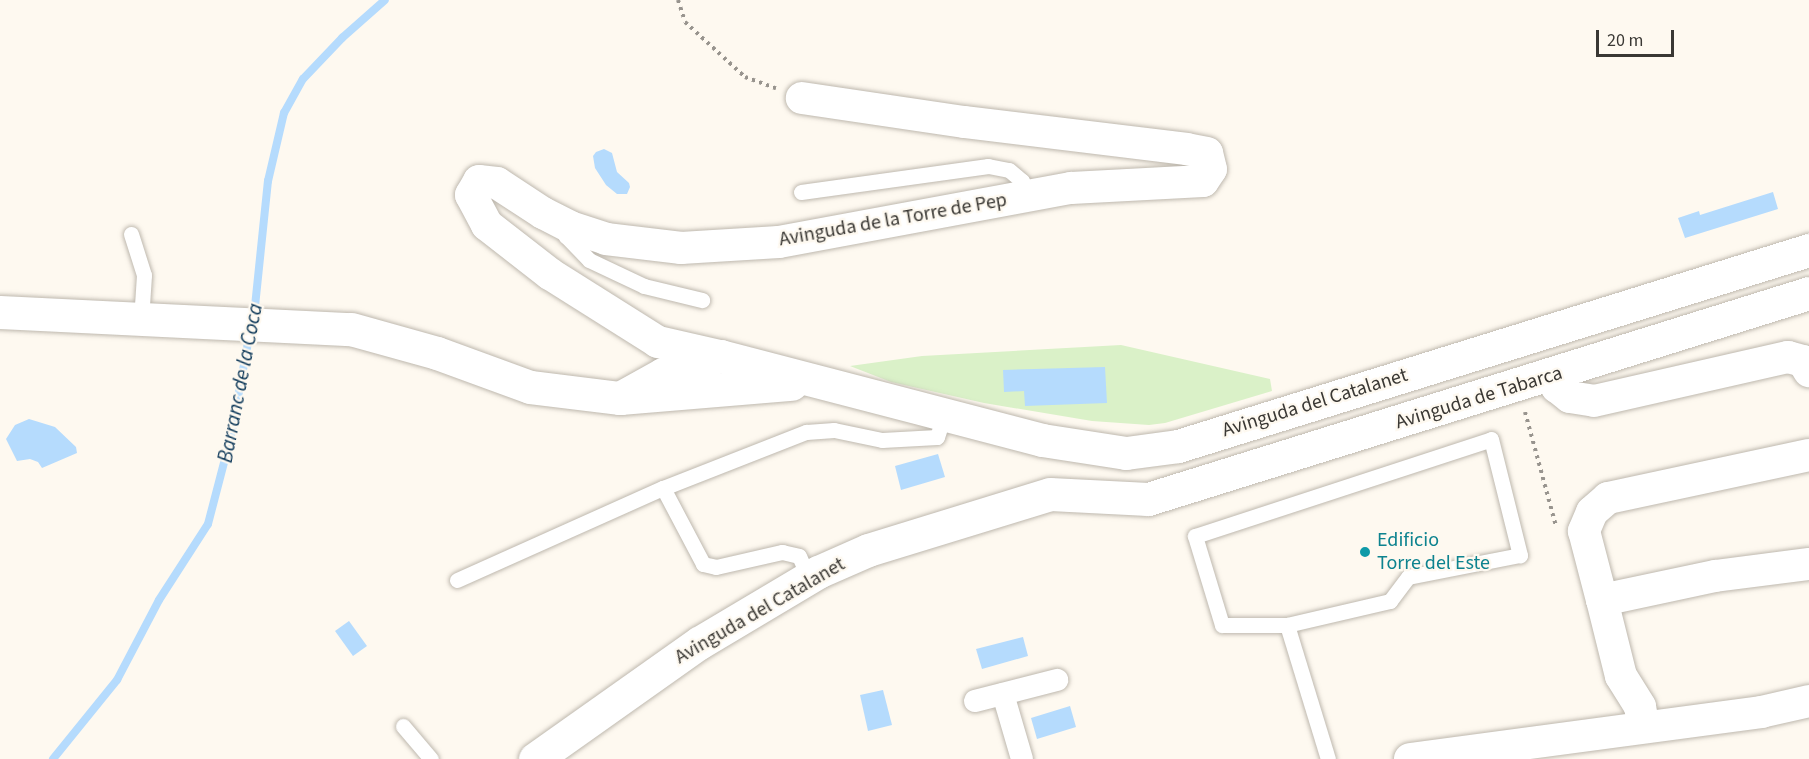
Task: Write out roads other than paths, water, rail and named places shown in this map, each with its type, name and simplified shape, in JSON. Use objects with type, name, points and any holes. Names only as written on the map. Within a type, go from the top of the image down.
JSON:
[{"type":"main road","name":"Avinguda del Catalanet","points":[[720,356],[1042,440],[1126,453],[1178,446],[1809,250]]},
{"type":"main road","name":"Avinguda de Tabarca","points":[[1148,499],[1553,375],[1809,293]]},
{"type":"main road","name":"Avinguda del Catalanet","points":[[0,312],[351,329],[438,353],[530,387],[620,398],[813,382]]},
{"type":"main road","points":[[620,398],[663,374],[720,356]]},
{"type":"main road","name":"Avinguda del Catalanet","points":[[534,759],[699,643],[814,575],[868,550],[1050,494],[1148,499]]},
{"type":"street","name":"Avinguda de la Torre de Pep","points":[[720,356],[658,342],[550,274],[487,225],[471,195],[480,181],[497,183],[543,213],[570,227],[606,239],[681,248],[768,243],[1071,188],[1203,181],[1211,169],[1207,153],[1187,148],[964,122],[802,98]]},
{"type":"street","points":[[1553,375],[1557,387],[1570,397],[1594,401],[1788,357],[1803,361],[1809,371]]},
{"type":"street","points":[[1644,727],[1640,707],[1621,676],[1584,531],[1592,512],[1608,498],[1809,455]]},
{"type":"street","points":[[1602,600],[1715,576],[1809,564]]},
{"type":"street","points":[[975,701],[1057,680]]},
{"type":"street","points":[[1003,694],[1022,759]]},
{"type":"street","points":[[1410,759],[1761,712],[1809,701]]},
{"type":"lane","points":[[801,192],[988,166],[1009,170],[1022,181],[1027,196]]},
{"type":"lane","points":[[570,227],[566,236],[589,260],[644,286],[702,300]]},
{"type":"lane","points":[[131,234],[156,321]]},
{"type":"lane","points":[[457,580],[663,488],[806,432],[834,430],[882,440],[937,437],[944,415]]},
{"type":"lane","points":[[1491,439],[1520,555],[1408,577],[1390,601],[1287,625],[1222,625],[1195,536],[1491,439]]},
{"type":"lane","points":[[663,488],[703,564],[716,567],[782,552],[799,556],[814,575]]},
{"type":"lane","points":[[1287,625],[1328,759]]},
{"type":"lane","points":[[403,726],[431,759]]},
{"type":"water","points":[[604,149],[612,153],[617,172],[629,183],[627,194],[617,194],[606,185],[595,168],[593,156]]},
{"type":"water","points":[[1773,192],[1778,209],[1685,238],[1678,218],[1699,211],[1700,215]]},
{"type":"water","points":[[1105,367],[1107,403],[1025,406],[1024,391],[1004,392],[1003,370]]},
{"type":"water","points":[[29,419],[55,427],[76,447],[77,453],[42,468],[38,462],[30,459],[17,461],[6,439],[15,425]]},
{"type":"water","points":[[938,454],[945,477],[901,490],[895,466]]},
{"type":"water","points":[[349,621],[367,646],[353,656],[335,631]]},
{"type":"water","points":[[1023,637],[1028,656],[982,669],[976,649]]},
{"type":"water","points":[[883,690],[892,725],[868,731],[860,695]]},
{"type":"water","points":[[1070,706],[1076,727],[1037,739],[1031,718]]},
{"type":"waterway","name":"Barranc de la Coca","points":[[254,316],[268,181],[284,113],[303,79],[342,38],[385,0]]},
{"type":"waterway","name":"Barranc de la Coca","points":[[53,759],[117,680],[159,600],[208,524],[231,436],[250,331]]},
{"type":"place","name":"Edificio Torre del Este","points":[[1365,552]]}]
